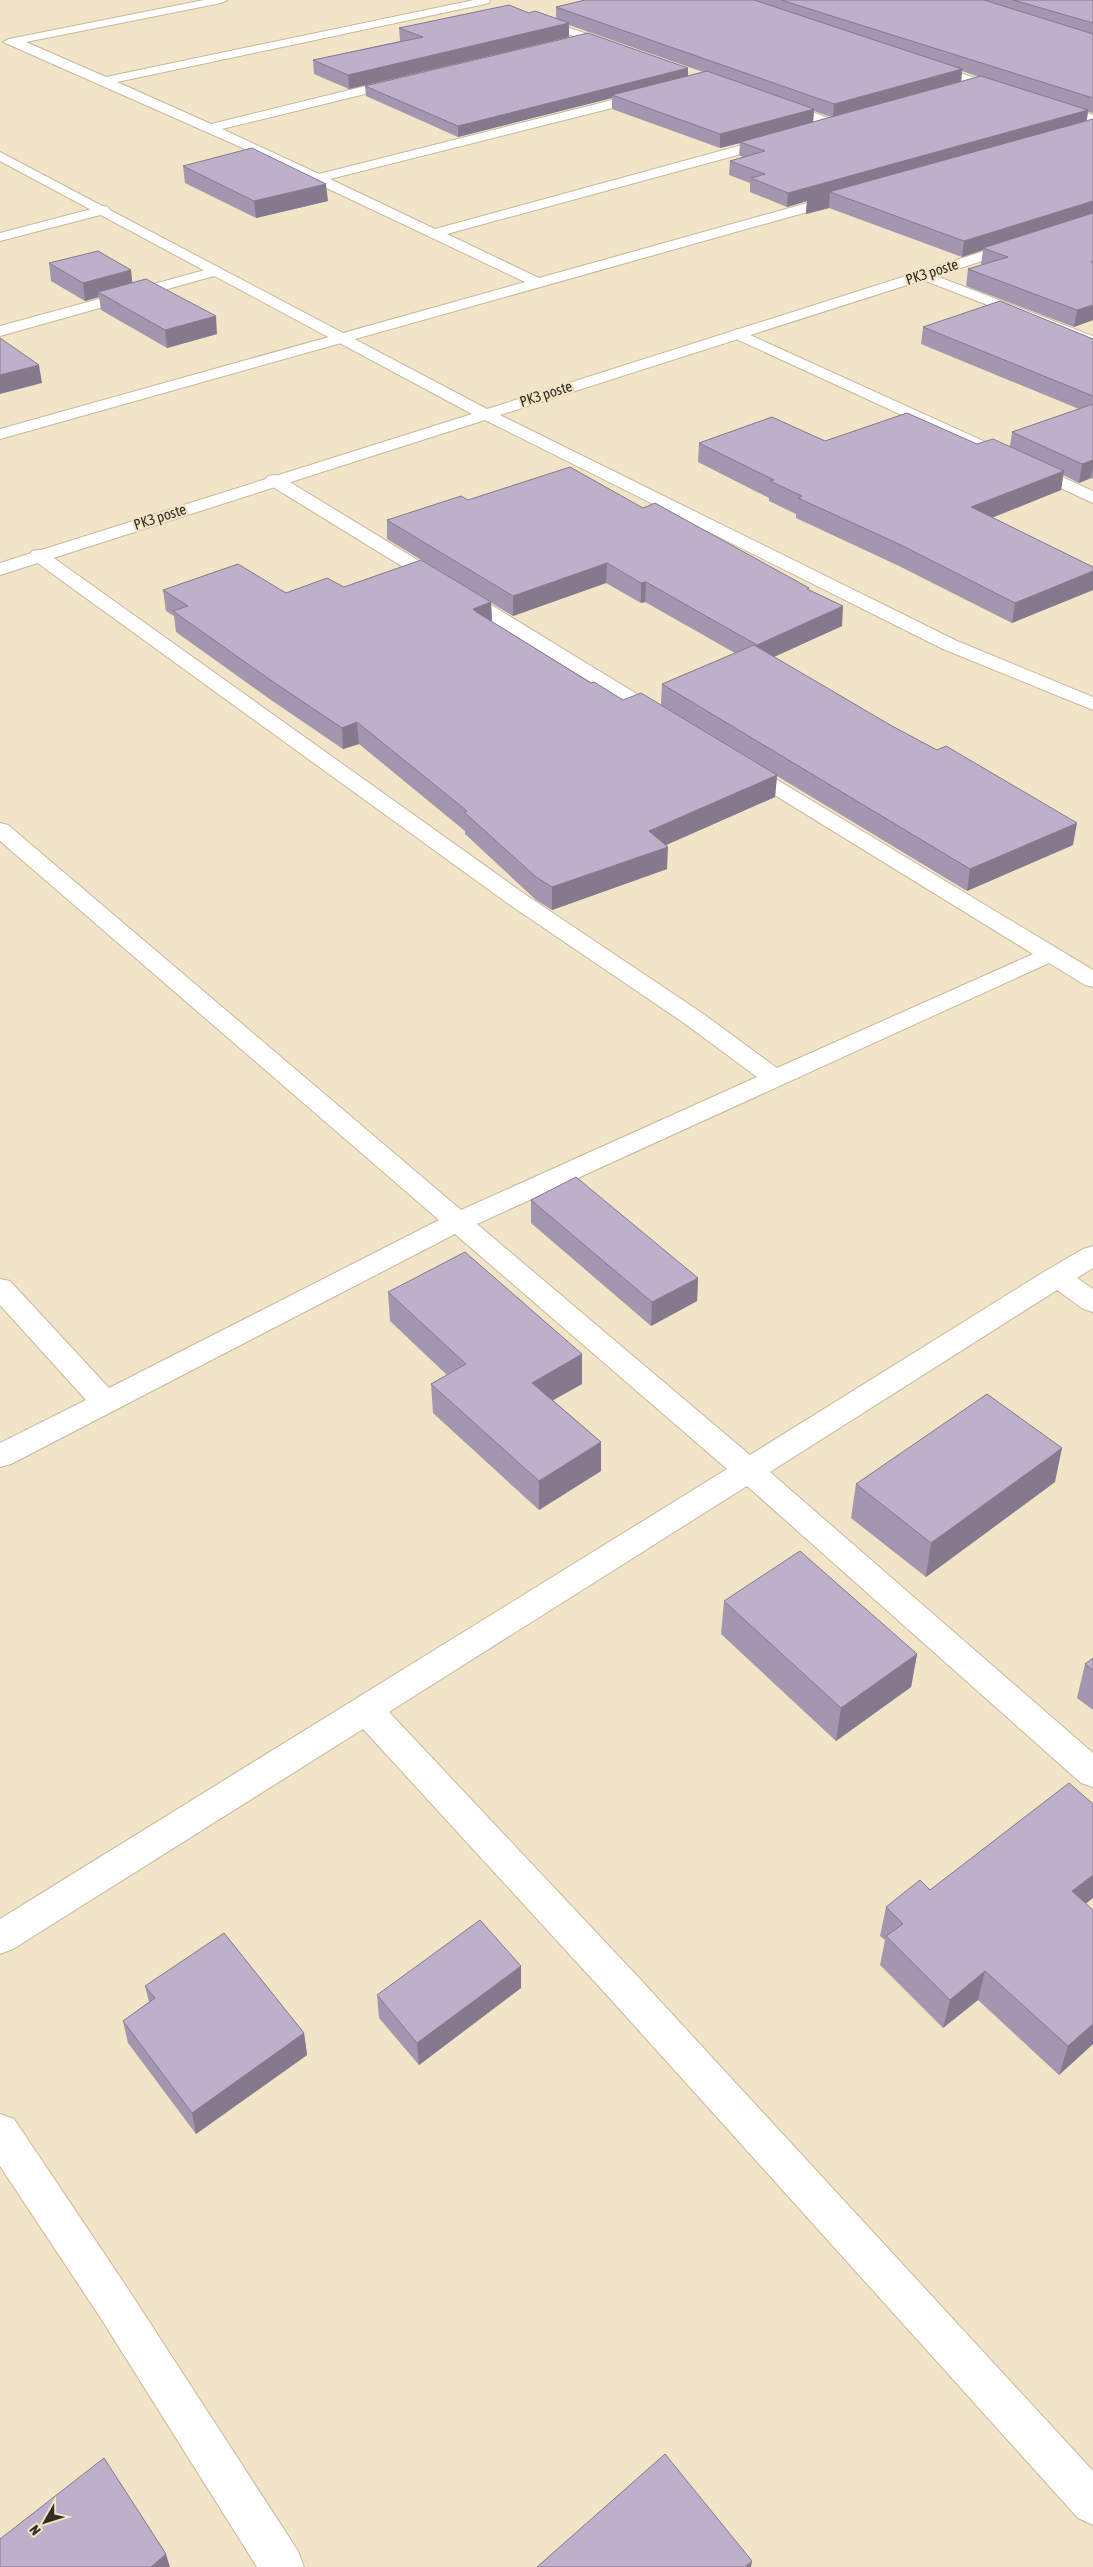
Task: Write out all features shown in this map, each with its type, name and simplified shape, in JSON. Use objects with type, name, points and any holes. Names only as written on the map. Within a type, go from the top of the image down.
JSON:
[{"type":"street","points":[[0,43],[221,0]]},
{"type":"street","points":[[105,81],[487,2]]},
{"type":"street","points":[[523,14],[625,50]]},
{"type":"street","points":[[569,42],[588,38]]},
{"type":"street","points":[[14,41],[318,178],[538,283]]},
{"type":"street","points":[[915,62],[1018,95]]},
{"type":"street","points":[[209,128],[419,77]]},
{"type":"street","points":[[952,91],[980,83]]},
{"type":"street","points":[[318,178],[660,92]]},
{"type":"street","points":[[1036,101],[1090,125]]},
{"type":"street","points":[[770,102],[838,122],[814,129]]},
{"type":"street","points":[[432,234],[786,137]]},
{"type":"street","points":[[0,157],[485,414],[950,645],[1093,704]]},
{"type":"street","points":[[0,434],[339,337],[856,194]]},
{"type":"street","points":[[0,237],[102,210]]},
{"type":"street","name":"PK3 poste","points":[[0,569],[38,555],[1032,240]]},
{"type":"street","points":[[0,331],[216,271]]},
{"type":"street","points":[[923,275],[1093,341]]},
{"type":"street","points":[[737,334],[1093,498]]},
{"type":"street","points":[[274,480],[680,728]]},
{"type":"street","points":[[38,555],[518,900],[693,1018],[776,1078]]},
{"type":"street","points":[[730,760],[1093,980]]},
{"type":"street","points":[[0,830],[748,1470],[1093,1773]]},
{"type":"street","points":[[0,1456],[458,1222],[1049,955]]},
{"type":"street","points":[[0,1938],[1093,1256]]},
{"type":"street","points":[[1057,1277],[1093,1302]]},
{"type":"street","points":[[0,1288],[105,1402]]},
{"type":"street","points":[[365,1710],[634,1998],[1093,2503]]},
{"type":"street","points":[[0,2132],[119,2311],[282,2567]]},
{"type":"building","points":[[585,0],[754,0],[962,69],[834,104],[556,7]]},
{"type":"building","points":[[781,0],[984,0],[1093,34],[1093,98]]},
{"type":"building","points":[[1013,0],[1093,0],[1093,23]]},
{"type":"building","points":[[509,5],[529,13],[535,11],[569,23],[348,75],[313,60],[423,37],[399,28]]},
{"type":"building","points":[[588,33],[688,68],[458,126],[365,86]]},
{"type":"building","points":[[707,71],[814,109],[720,134],[612,95]]},
{"type":"building","points":[[981,76],[1088,110],[788,193],[751,178],[765,174],[730,161],[765,151],[740,142]]},
{"type":"building","points":[[1093,119],[1093,201],[964,241],[830,192],[807,198]]},
{"type":"building","points":[[252,148],[326,184],[254,201],[183,166]]},
{"type":"building","points":[[1093,213],[1093,261],[1091,262],[1093,262],[1093,305],[1077,310],[968,269],[1008,257],[983,248]]},
{"type":"building","points":[[98,251],[131,270],[83,283],[49,263]]},
{"type":"building","points":[[146,279],[216,316],[165,330],[98,292]]},
{"type":"building","points":[[1000,301],[1093,339],[1093,396],[923,327]]},
{"type":"building","points":[[0,338],[39,365],[0,375]]},
{"type":"building","points":[[1093,404],[1093,460],[1082,464],[1012,432]]},
{"type":"building","points":[[907,413],[977,444],[993,439],[1064,471],[971,507],[1093,567],[1093,571],[1015,603],[901,545],[798,498],[802,496],[699,443],[772,417],[825,441]]},
{"type":"building","points":[[570,467],[643,508],[655,503],[809,588],[807,589],[843,606],[757,645],[646,582],[641,583],[607,563],[513,596],[387,520],[461,496],[468,500]]},
{"type":"building","points":[[421,560],[491,602],[473,609],[478,613],[591,683],[594,682],[623,700],[641,693],[777,775],[649,831],[668,847],[552,887],[536,877],[464,812],[467,811],[357,722],[342,728],[269,679],[173,611],[188,606],[163,590],[238,564],[286,593],[327,578],[344,587]]},
{"type":"building","points":[[754,645],[892,726],[937,750],[946,746],[1077,823],[970,869],[662,684]]},
{"type":"building","points":[[576,1177],[698,1278],[652,1302],[531,1200]]},
{"type":"building","points":[[465,1252],[582,1354],[532,1383],[601,1442],[539,1481],[431,1384],[466,1364],[388,1292]]},
{"type":"building","points":[[987,1394],[1062,1448],[931,1543],[856,1484]]},
{"type":"building","points":[[800,1551],[917,1654],[841,1708],[724,1601]]},
{"type":"building","points":[[1093,1658],[1093,1670],[1085,1664]]},
{"type":"building","points":[[1069,1783],[1093,1804],[1093,1875],[1072,1891],[1093,1910],[1093,2024],[1068,2046],[985,1971],[950,2000],[886,1936],[903,1924],[886,1907],[920,1880],[930,1890]]},
{"type":"building","points":[[480,1920],[521,1966],[417,2043],[377,1995]]},
{"type":"building","points":[[224,1933],[304,2033],[192,2113],[123,2021],[155,1998],[145,1986]]},
{"type":"building","points":[[665,2454],[752,2561],[745,2567],[537,2567]]},
{"type":"building","points":[[104,2458],[166,2554],[151,2567],[0,2567],[0,2539]]}]
